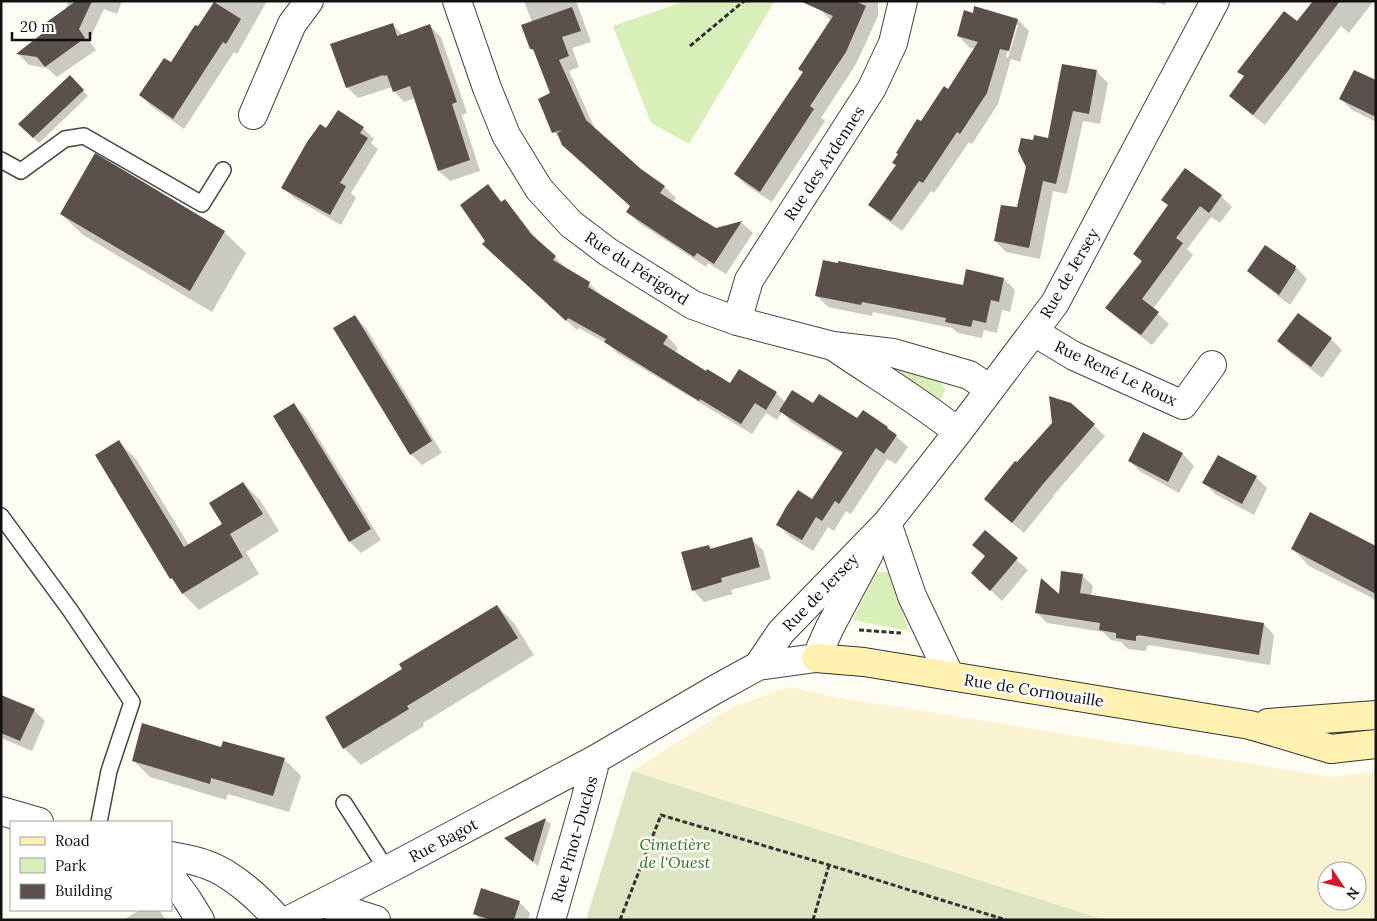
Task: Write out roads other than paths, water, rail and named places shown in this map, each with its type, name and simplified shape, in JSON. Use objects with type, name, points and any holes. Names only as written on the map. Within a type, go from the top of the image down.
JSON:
[{"type":"street","points":[[253,115],[292,24],[310,1]]},
{"type":"street","name":"Rue du Périgord","points":[[457,1],[486,88],[506,135],[539,189],[571,224],[608,252],[693,305],[737,321],[833,346],[893,353],[969,374],[990,389]]},
{"type":"street","name":"Rue des Ardennes","points":[[737,321],[749,280],[872,88],[893,43],[903,1]]},
{"type":"street","name":"Rue de Jersey","points":[[758,666],[780,632],[887,523],[1055,303],[1215,1]]},
{"type":"street","name":"Rue René Le Roux","points":[[1034,332],[1074,356],[1183,404],[1212,366]]},
{"type":"street","name":"Rue du Périgord","points":[[833,346],[958,432]]},
{"type":"street","points":[[887,523],[912,596],[950,676]]},
{"type":"street","name":"Rue de Jersey","points":[[596,759],[758,666],[816,658],[830,627],[887,523]]},
{"type":"street","name":"Rue de Cornouaille","points":[[816,658],[864,662],[1250,724],[1331,749],[1376,744]]},
{"type":"street","name":"Rue de Cornouaille","points":[[1250,724],[1376,715]]},
{"type":"street","name":"Rue Bagot","points":[[289,920],[596,759]]},
{"type":"street","name":"Rue Pinot-Duclos","points":[[551,920],[596,759]]},
{"type":"street","points":[[1,811],[36,821]]},
{"type":"street","points":[[172,856],[206,864],[233,879],[264,904],[278,920]]},
{"type":"street","points":[[172,878],[200,920]]},
{"type":"street","points":[[323,903],[376,920]]},
{"type":"lane","points":[[1,160],[21,171],[65,139],[84,136],[202,204],[223,170]]},
{"type":"lane","points":[[1,516],[70,610],[132,702],[109,772],[99,821]]},
{"type":"lane","points":[[344,803],[386,870]]},
{"type":"park label","name":"Cimetière de l'Ouest","points":[[675,853]]}]
